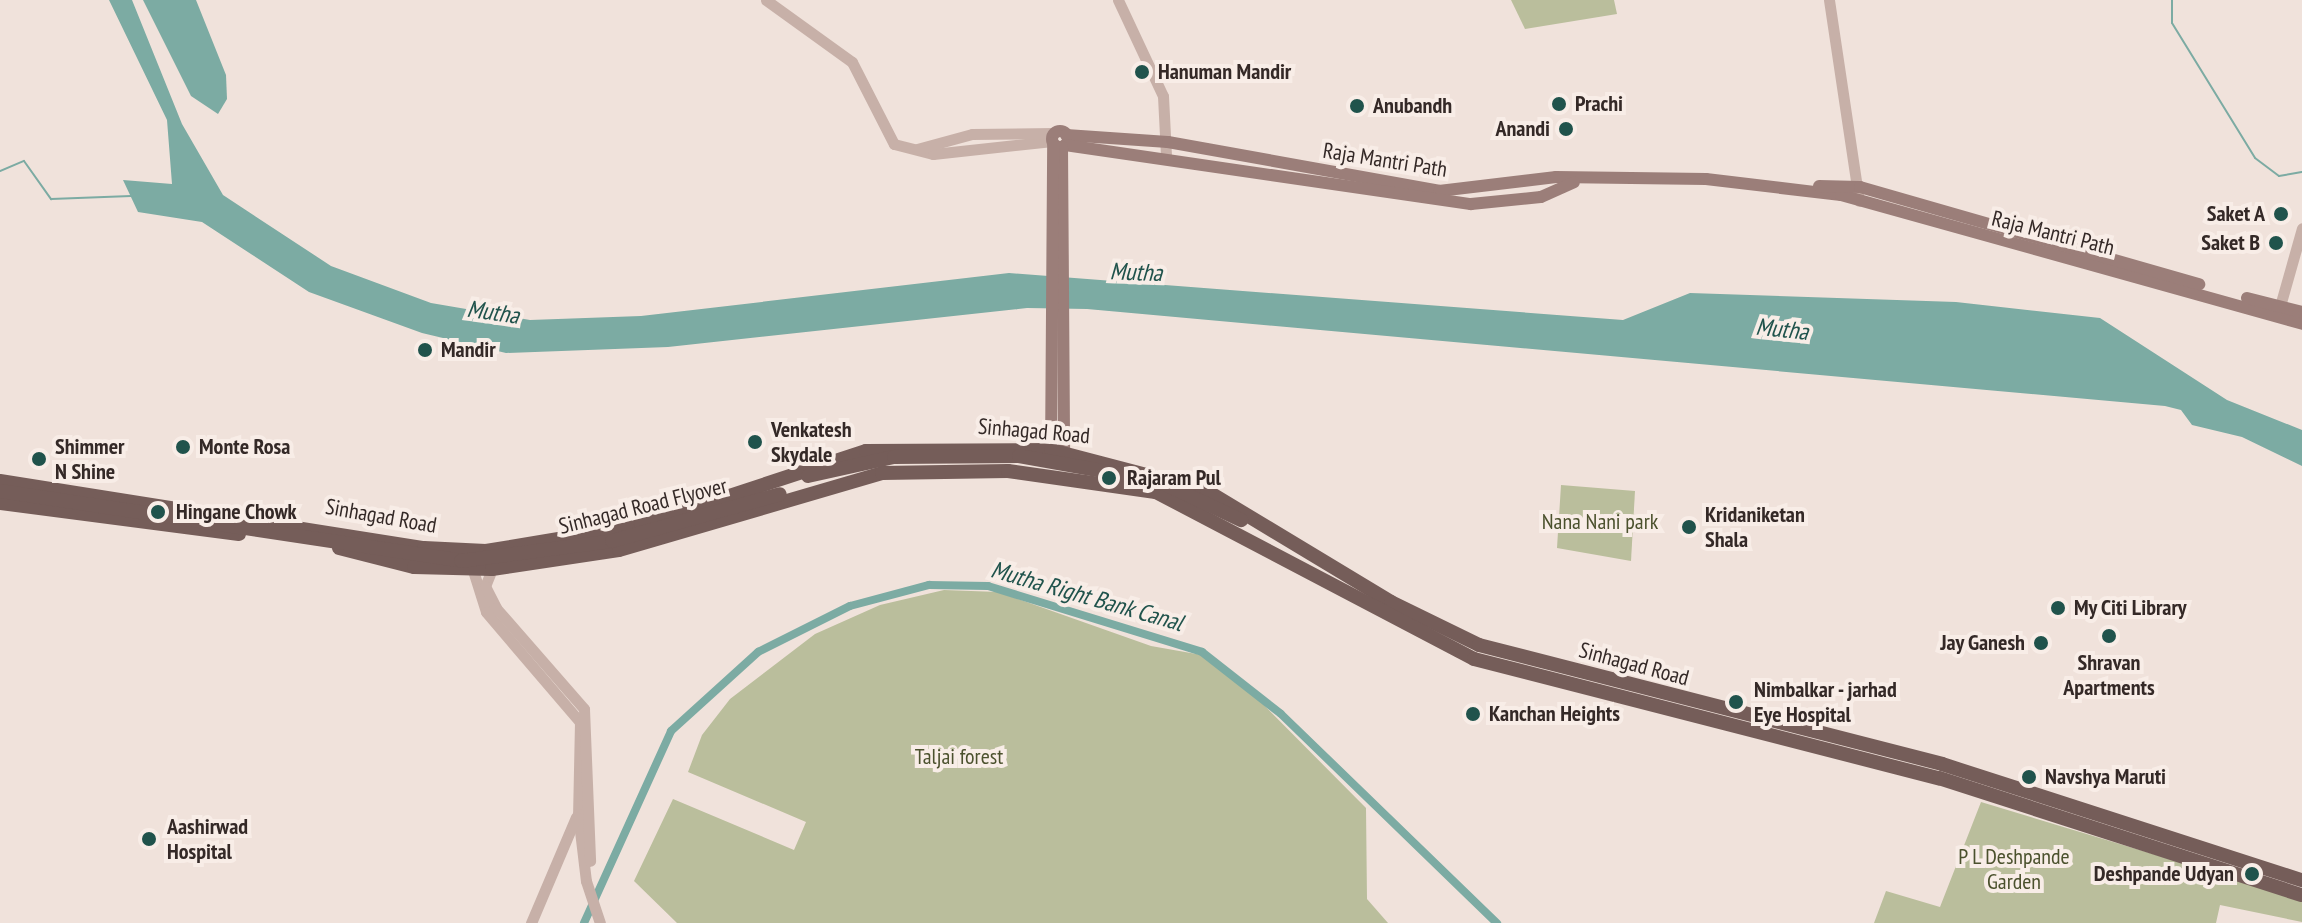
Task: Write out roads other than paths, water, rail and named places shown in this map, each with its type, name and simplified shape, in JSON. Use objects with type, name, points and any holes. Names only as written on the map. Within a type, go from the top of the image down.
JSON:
[{"type":"main road","name":"Raja Mantri Path","points":[[1059,141],[1167,149],[1439,191],[1556,177],[1574,182],[1706,179],[1794,189],[1859,201],[2279,310],[2302,312]]},
{"type":"main road","points":[[1056,476],[1056,170],[1059,141],[1136,150],[1167,149]]},
{"type":"main road","name":"Raja Mantri Path","points":[[1794,189],[1860,187],[2279,310],[2302,324]]},
{"type":"main road","name":"Sinhagad Road","points":[[0,481],[424,548],[486,551],[633,527],[762,490],[866,451],[1057,451],[1207,491],[1391,602],[1494,650],[2022,796],[2302,880]]},
{"type":"main road","name":"Sinhagad Road Flyover","points":[[762,490],[808,476],[894,457],[1019,456],[1158,481],[1241,520],[1391,602]]},
{"type":"main road","name":"Sinhagad Road","points":[[0,503],[468,570],[619,550],[820,489],[891,473],[1056,476],[1174,497],[1474,659],[2022,796],[2302,895]]},
{"type":"main road","name":"Sinhagad Road Flyover","points":[[0,489],[461,561],[612,541],[780,494],[820,489]]},
{"type":"main road","name":"Sinhagad Road Flyover","points":[[0,489],[424,548]]},
{"type":"street","points":[[766,0],[852,62],[883,128],[894,144],[912,150],[1059,141]]},
{"type":"street","points":[[1118,0],[1163,96],[1167,149]]},
{"type":"street","points":[[1829,0],[1860,187],[1859,201]]},
{"type":"street","points":[[2279,310],[2302,228]]},
{"type":"street","points":[[486,551],[468,570],[486,612],[577,713],[578,814],[589,880],[601,908],[603,923]]},
{"type":"street","points":[[492,569],[485,586],[496,608],[584,709],[589,880]]},
{"type":"street","points":[[531,923],[587,792]]},
{"type":"water","name":"Mutha","points":[[109,0],[132,0],[182,124],[223,195],[331,266],[431,303],[530,320],[641,316],[1009,273],[1623,320],[1690,293],[1956,302],[2100,318],[2227,400],[2302,430],[2302,466],[2242,437],[2192,425],[2181,410],[2165,406],[1087,309],[1027,308],[668,347],[506,353],[422,333],[309,292],[202,222],[138,212],[123,180],[172,184],[167,120]]},
{"type":"water","points":[[143,0],[196,0],[226,75],[227,99],[218,114],[191,96]]},
{"type":"waterway","points":[[2172,0],[2172,23],[2255,158],[2279,176],[2302,172]]},
{"type":"waterway","points":[[0,171],[24,161],[51,199],[131,196]]},
{"type":"waterway","name":"Mutha Right Bank Canal","points":[[584,923],[671,731],[758,652],[850,606],[929,585],[988,586],[1202,652],[1281,714],[1497,923]]},
{"type":"place","name":"Hanuman Mandir","points":[[1142,72]]},
{"type":"place","name":"Prachi","points":[[1559,104]]},
{"type":"place","name":"Anubandh","points":[[1357,106]]},
{"type":"place","name":"Anandi","points":[[1566,129]]},
{"type":"place","name":"Saket A","points":[[2281,214]]},
{"type":"place","name":"Saket B","points":[[2276,243]]},
{"type":"place","name":"Mandir","points":[[425,350]]},
{"type":"place","name":"Venkatesh Skydale","points":[[755,442]]},
{"type":"place","name":"Monte Rosa","points":[[183,447]]},
{"type":"place","name":"Shimmer N Shine","points":[[39,459]]},
{"type":"place","name":"Rajaram Pul","points":[[1109,478]]},
{"type":"place","name":"Hingane Chowk","points":[[158,512]]},
{"type":"place","name":"Kridaniketan Shala","points":[[1689,527]]},
{"type":"place","name":"My Citi Library","points":[[2058,608]]},
{"type":"place","name":"Shravan Apartments","points":[[2109,636]]},
{"type":"place","name":"Jay Ganesh","points":[[2041,643]]},
{"type":"place","name":"Nimbalkar - jarhad Eye Hospital","points":[[1736,702]]},
{"type":"place","name":"Kanchan Heights","points":[[1473,714]]},
{"type":"place","name":"Navshya Maruti","points":[[2029,777]]},
{"type":"place","name":"Aashirwad Hospital","points":[[149,839]]},
{"type":"place","name":"Deshpande Udyan","points":[[2252,874]]},
{"type":"park label","name":"Nana Nani park","points":[[1600,522]]},
{"type":"park label","name":"Taljai forest","points":[[959,757]]},
{"type":"park label","name":"P L Deshpande Garden","points":[[2014,868]]}]
